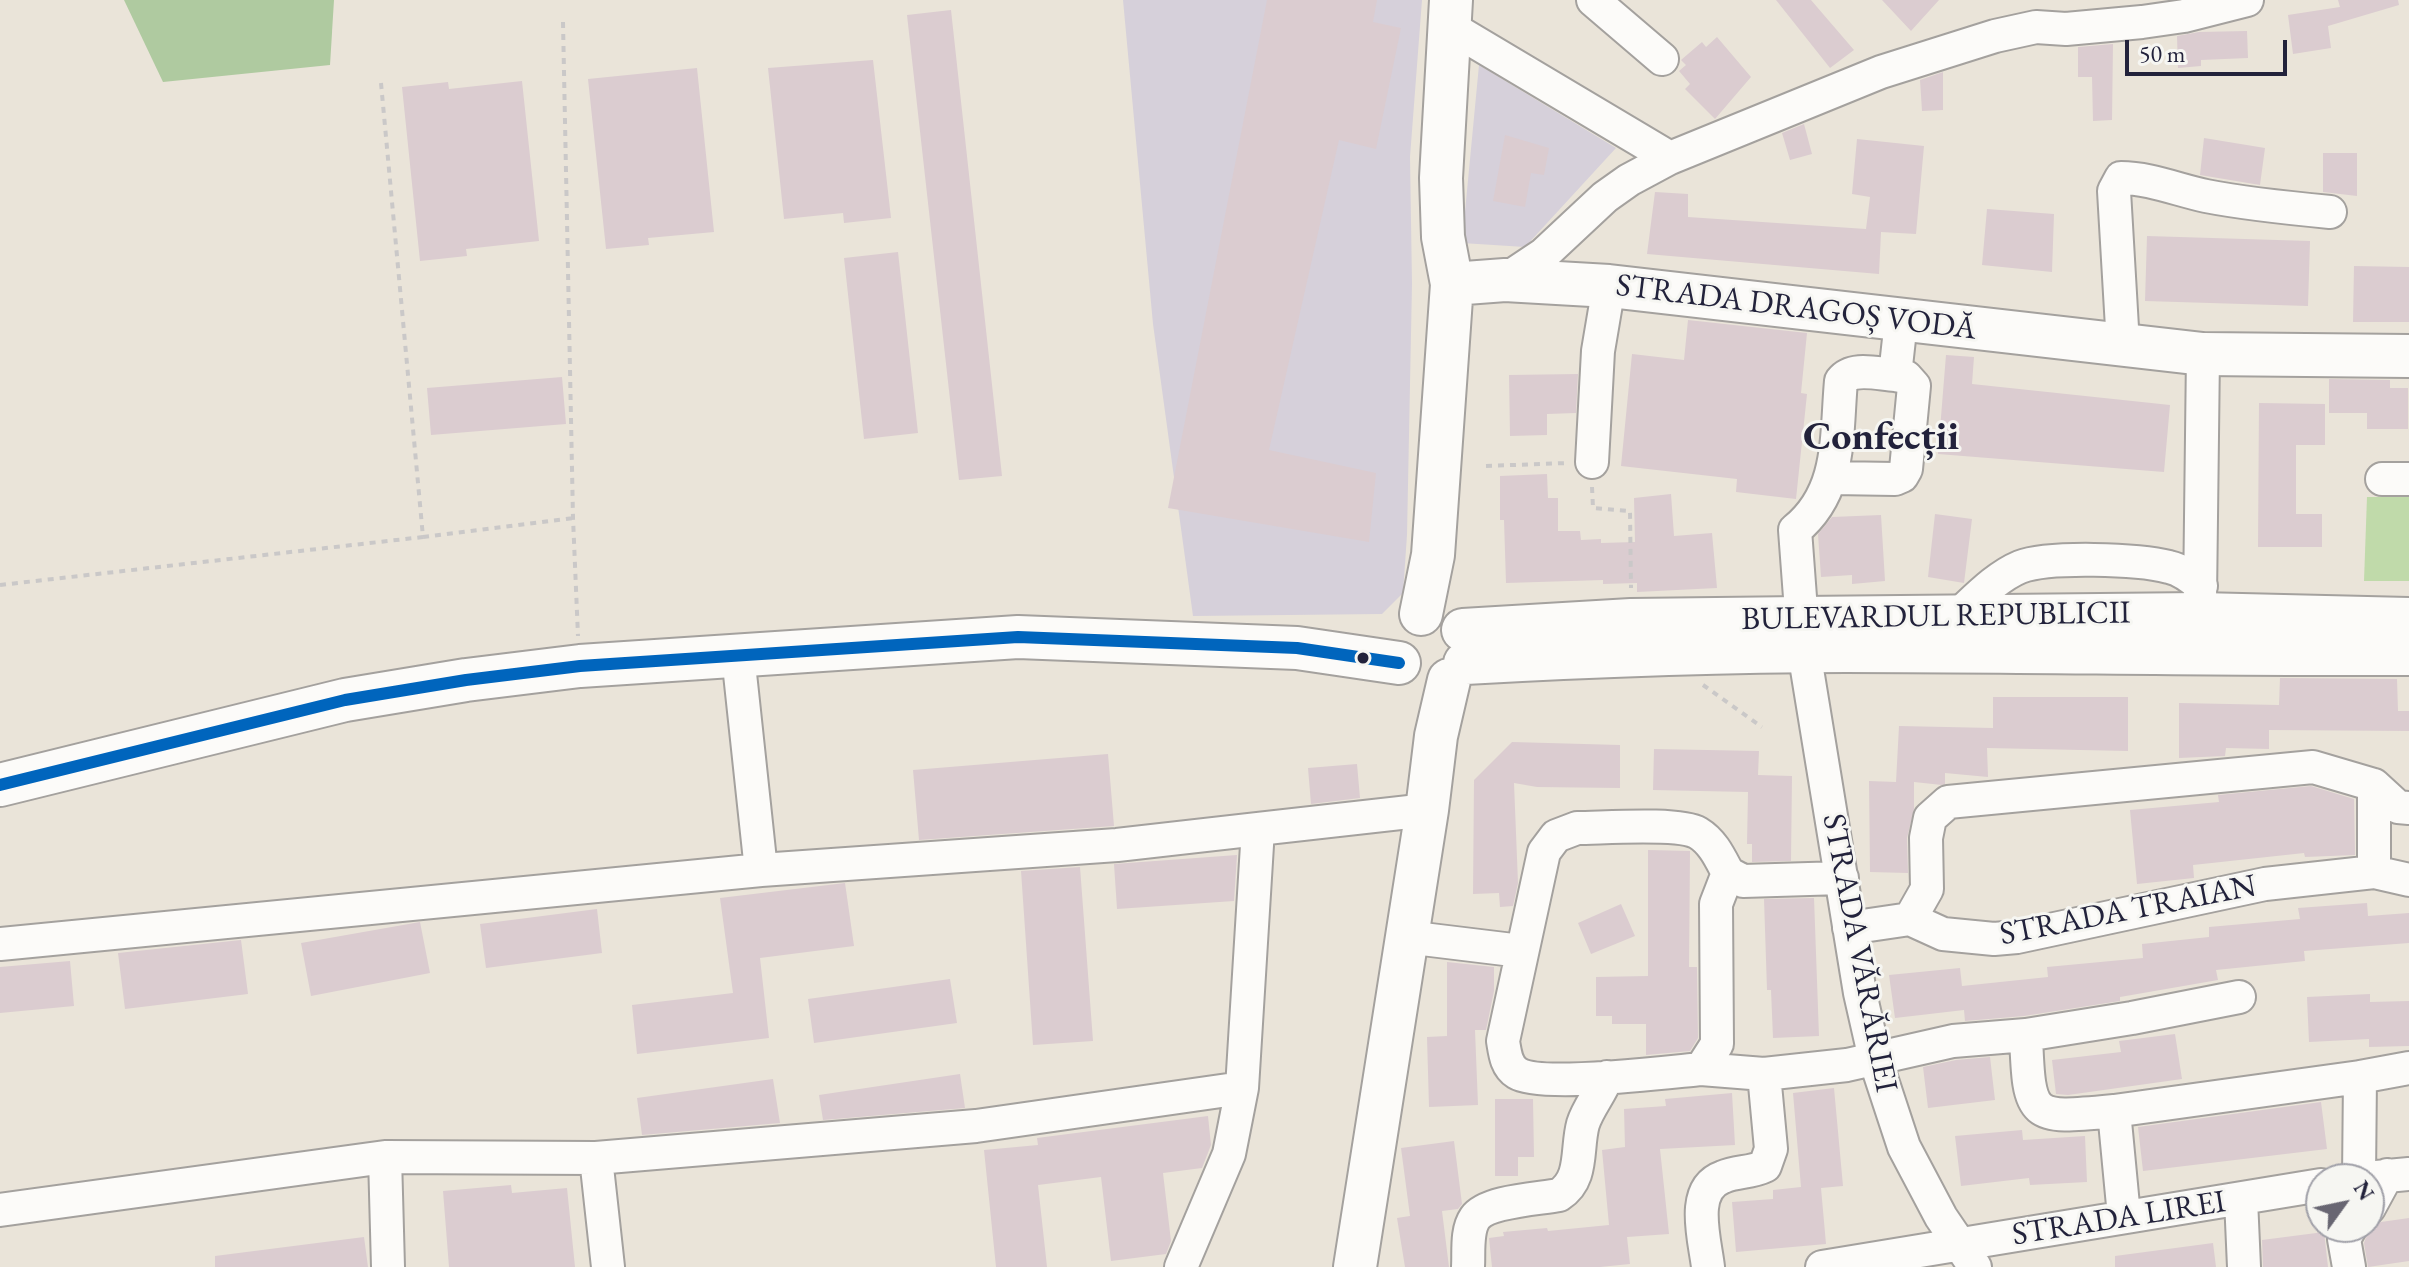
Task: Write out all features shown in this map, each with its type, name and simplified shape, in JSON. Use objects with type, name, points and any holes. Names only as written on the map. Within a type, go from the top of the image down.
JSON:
[{"type":"main road","points":[[1355,1267],[1436,736],[1433,555],[1452,284],[1443,237],[1441,178],[1450,14]]},
{"type":"main road","name":"STRADA DRAGOȘ VODĂ","points":[[1452,284],[1505,280],[1609,286],[2203,354],[2409,356]]},
{"type":"main road","name":"BULEVARDUL REPUBLICII","points":[[1433,648],[1684,654],[1802,635],[1956,617],[2200,600],[2409,619]]},
{"type":"main road","name":"BULEVARDUL REPUBLICII","points":[[1433,648],[1631,620],[1802,635],[2409,654]]},
{"type":"main road","points":[[0,785],[345,700],[409,688],[580,666],[1018,637],[1297,648],[1433,648]]},
{"type":"street","points":[[1593,0],[1662,59]]},
{"type":"street","points":[[2036,27],[2060,0]]},
{"type":"street","points":[[1505,280],[1544,254],[1605,197],[1629,180],[1670,158],[1881,72],[1995,36],[2036,27],[2066,29],[2142,22],[2184,16],[2247,0]]},
{"type":"street","points":[[1450,14],[1670,158]]},
{"type":"street","points":[[2123,345],[2114,191],[2121,178],[2267,206],[2330,212]]},
{"type":"street","points":[[1592,462],[1598,351],[1609,286]]},
{"type":"street","points":[[1895,375],[1901,321]]},
{"type":"street","points":[[2200,600],[2203,354]]},
{"type":"street","points":[[1855,372],[1895,375],[1906,377],[1914,386],[1906,469],[1902,476],[1895,479],[1833,478],[1841,381],[1846,374],[1855,372]]},
{"type":"street","name":"STRADA VĂRĂRIEI","points":[[1833,478],[1812,516],[1795,530],[1802,635],[1849,928],[1875,1059],[1904,1147],[1967,1256]]},
{"type":"street","points":[[738,655],[761,870]]},
{"type":"street","points":[[1849,928],[1910,919],[1927,889],[1926,838],[1930,818],[1948,802],[2313,767],[2374,785],[2398,807],[2409,808]]},
{"type":"street","points":[[2374,785],[2374,872]]},
{"type":"street","points":[[0,944],[761,870],[1117,845],[1427,810]]},
{"type":"street","points":[[1842,878],[1743,881],[1728,873],[1713,846],[1696,831],[1577,828],[1556,836],[1544,852],[1521,951],[1503,1041],[1506,1060],[1514,1072],[1528,1078],[1607,1077],[1701,1069],[1764,1074],[1875,1059],[1953,1041],[2026,1035],[2132,1018],[2239,997]]},
{"type":"street","points":[[1181,1267],[1229,1154],[1242,1088],[1258,829]]},
{"type":"street","name":"STRADA TRAIAN","points":[[1910,919],[1943,934],[1994,939],[2017,937],[2265,884],[2374,872],[2409,880]]},
{"type":"street","points":[[1701,1069],[1717,1044],[1716,904],[1728,873]]},
{"type":"street","points":[[1406,937],[1521,951]]},
{"type":"street","points":[[2026,1035],[2028,1083],[2032,1098],[2043,1111],[2060,1116],[2114,1111],[2409,1068]]},
{"type":"street","points":[[1708,1267],[1702,1206],[1705,1192],[1714,1180],[1754,1172],[1765,1166],[1771,1149],[1764,1074]]},
{"type":"street","points":[[1468,1267],[1470,1230],[1475,1217],[1488,1208],[1559,1195],[1568,1190],[1579,1159],[1582,1126],[1607,1077]]},
{"type":"street","points":[[2360,1077],[2375,1163]]},
{"type":"street","points":[[0,1210],[385,1157],[596,1158],[976,1126],[1242,1088]]},
{"type":"street","points":[[2114,1111],[2124,1216]]},
{"type":"street","points":[[385,1157],[388,1267]]},
{"type":"street","points":[[596,1158],[608,1267]]},
{"type":"street","name":"STRADA LIREI","points":[[1822,1267],[1967,1256],[2124,1216],[2305,1188]]},
{"type":"street","points":[[2241,1199],[2244,1267]]},
{"type":"street","points":[[2345,1243],[2349,1267]]},
{"type":"path","points":[[563,22],[573,518],[580,666]]},
{"type":"path","points":[[381,83],[423,537]]},
{"type":"path","points":[[1486,466],[1592,462],[1593,508],[1630,511],[1631,590]]},
{"type":"path","points":[[0,585],[573,518]]},
{"type":"path","points":[[1684,654],[1690,675],[1762,727]]},
{"type":"shaded area","points":[[1123,0],[1422,0],[1410,157],[1412,284],[1407,535],[1403,593],[1382,614],[1193,616],[1153,324]]},
{"type":"shaded area","points":[[1479,65],[1616,148],[1525,247],[1462,243]]},
{"type":"green space","points":[[124,0],[334,0],[330,65],[163,82]]},
{"type":"green space","points":[[2367,497],[2409,497],[2409,581],[2364,581]]},
{"type":"building","points":[[1267,0],[1377,0],[1373,22],[1401,28],[1376,149],[1339,140],[1269,450],[1376,473],[1369,542],[1168,508]]},
{"type":"building","points":[[1776,0],[1811,0],[1854,50],[1830,68]]},
{"type":"building","points":[[1882,0],[1939,0],[1911,31]]},
{"type":"building","points":[[2338,0],[2398,0],[2399,5],[2328,26],[2331,48],[2293,54],[2288,15],[2340,7]]},
{"type":"building","points":[[951,10],[1002,476],[959,480],[907,15]]},
{"type":"building","points":[[2247,31],[2248,58],[2201,60],[2201,66],[2178,68],[2177,36],[2199,32]]},
{"type":"building","points":[[1717,37],[1751,77],[1715,119],[1685,89],[1690,84],[1679,71],[1686,65],[1681,60],[1702,42],[1706,47]]},
{"type":"building","points":[[2113,44],[2112,120],[2093,121],[2092,77],[2078,77],[2078,47]]},
{"type":"building","points":[[873,60],[891,218],[844,223],[843,213],[784,219],[768,68]]},
{"type":"building","points":[[697,68],[714,232],[648,238],[649,245],[606,249],[588,79]]},
{"type":"building","points":[[1943,72],[1943,110],[1922,111],[1920,80]]},
{"type":"building","points":[[522,81],[539,241],[466,249],[467,256],[420,261],[402,87],[448,82],[449,89]]},
{"type":"building","points":[[1804,124],[1812,154],[1790,160],[1782,133]]},
{"type":"building","points":[[1505,135],[1549,148],[1544,175],[1531,173],[1525,207],[1493,201]]},
{"type":"building","points":[[2204,138],[2265,148],[2260,185],[2200,175]]},
{"type":"building","points":[[1857,139],[1924,146],[1916,234],[1881,232],[1879,274],[1647,254],[1655,192],[1688,194],[1688,217],[1866,229],[1870,197],[1852,194]]},
{"type":"building","points":[[2323,153],[2357,153],[2357,196],[2323,192]]},
{"type":"building","points":[[1987,209],[2054,214],[2052,272],[1982,265]]},
{"type":"building","points":[[2147,236],[2310,241],[2308,306],[2145,301]]},
{"type":"building","points":[[898,252],[918,433],[864,439],[844,258]]},
{"type":"building","points":[[2354,266],[2409,267],[2409,322],[2353,322]]},
{"type":"building","points":[[1688,320],[1807,333],[1801,393],[1807,394],[1796,499],[1736,492],[1737,479],[1621,466],[1632,354],[1684,360]]},
{"type":"building","points":[[1946,355],[1974,357],[1972,384],[2170,405],[2164,472],[1938,454]]},
{"type":"building","points":[[1578,374],[1576,413],[1547,414],[1547,435],[1510,436],[1509,375]]},
{"type":"building","points":[[562,377],[566,424],[431,435],[427,388]]},
{"type":"building","points":[[2329,379],[2390,380],[2390,388],[2408,388],[2408,429],[2367,429],[2367,413],[2329,413]]},
{"type":"building","points":[[2259,403],[2325,404],[2325,445],[2296,445],[2296,514],[2322,514],[2322,547],[2258,547]]},
{"type":"building","points":[[1547,474],[1548,498],[1558,498],[1558,531],[1580,531],[1581,540],[1635,542],[1634,498],[1671,494],[1674,536],[1712,533],[1717,588],[1637,592],[1637,583],[1603,584],[1603,580],[1506,583],[1504,520],[1500,520],[1500,476]]},
{"type":"building","points":[[1935,514],[1972,519],[1964,583],[1928,577]]},
{"type":"building","points":[[1881,515],[1885,581],[1852,584],[1852,575],[1821,577],[1818,534],[1832,517]]},
{"type":"building","points":[[2280,678],[2397,679],[2398,711],[2409,711],[2409,731],[2269,730],[2269,749],[2226,748],[2225,756],[2179,758],[2179,703],[2279,705]]},
{"type":"building","points":[[1993,697],[2128,697],[2128,751],[1987,748],[1988,777],[1945,773],[1945,784],[1942,785],[1914,782],[1914,810],[1907,838],[1908,873],[1870,872],[1869,781],[1896,782],[1899,726],[1993,728]]},
{"type":"building","points":[[1512,742],[1620,745],[1620,788],[1537,787],[1514,783],[1518,883],[1513,906],[1500,907],[1499,893],[1473,894],[1474,780]]},
{"type":"building","points":[[1654,749],[1759,751],[1758,775],[1792,776],[1791,861],[1752,862],[1752,844],[1747,844],[1748,792],[1653,790]]},
{"type":"building","points":[[1108,754],[1114,826],[919,840],[913,770]]},
{"type":"building","points":[[1357,764],[1360,798],[1311,804],[1308,768]]},
{"type":"building","points":[[2311,786],[2354,799],[2355,855],[2305,857],[2304,853],[2193,865],[2194,878],[2137,884],[2130,810],[2219,802],[2218,795]]},
{"type":"building","points":[[1648,850],[1690,851],[1689,967],[1697,967],[1698,1038],[1690,1051],[1646,1055],[1646,1024],[1612,1024],[1612,1016],[1596,1016],[1596,977],[1648,976]]},
{"type":"building","points":[[1237,855],[1234,901],[1117,909],[1114,864]]},
{"type":"building","points":[[1080,867],[1093,1041],[1033,1045],[1021,871]]},
{"type":"building","points":[[845,883],[854,946],[760,958],[769,1038],[637,1054],[632,1005],[733,993],[720,898]]},
{"type":"building","points":[[1814,898],[1819,1036],[1773,1038],[1771,990],[1767,990],[1764,899]]},
{"type":"building","points":[[2367,903],[2368,916],[2409,913],[2409,943],[2304,951],[2305,961],[2216,970],[2218,980],[2120,997],[2120,1001],[2024,1016],[1965,1021],[1964,1010],[1895,1018],[1889,975],[1960,968],[1962,986],[2048,977],[2047,967],[2143,958],[2142,944],[2209,937],[2209,927],[2300,919],[2298,908]]},
{"type":"building","points":[[1621,904],[1635,936],[1591,954],[1578,923]]},
{"type":"building","points":[[597,909],[602,953],[486,968],[480,924]]},
{"type":"building","points":[[420,922],[430,973],[311,996],[301,943]]},
{"type":"building","points":[[241,940],[248,994],[125,1009],[118,953]]},
{"type":"building","points":[[70,961],[74,1006],[0,1013],[0,967]]},
{"type":"building","points":[[1447,962],[1494,967],[1494,991],[1486,1030],[1475,1030],[1478,1105],[1429,1107],[1427,1037],[1447,1036]]},
{"type":"building","points":[[950,979],[957,1023],[814,1043],[808,999]]},
{"type":"building","points":[[2370,994],[2370,1002],[2409,1001],[2409,1046],[2369,1047],[2369,1039],[2309,1042],[2307,997]]},
{"type":"building","points":[[2175,1034],[2182,1079],[2068,1095],[2056,1094],[2052,1060],[2121,1052],[2119,1041]]},
{"type":"building","points":[[1990,1057],[1995,1100],[1928,1108],[1923,1067]]},
{"type":"building","points":[[960,1074],[965,1108],[823,1120],[819,1095]]},
{"type":"building","points":[[773,1079],[780,1123],[642,1135],[637,1098]]},
{"type":"building","points":[[1834,1088],[1843,1186],[1821,1188],[1826,1244],[1736,1252],[1732,1202],[1773,1199],[1773,1190],[1801,1187],[1793,1093]]},
{"type":"building","points":[[1732,1093],[1735,1145],[1660,1149],[1669,1234],[1627,1237],[1630,1264],[1492,1267],[1489,1238],[1504,1236],[1503,1232],[1609,1225],[1602,1150],[1625,1147],[1624,1109],[1666,1106],[1665,1099]]},
{"type":"building","points":[[1495,1099],[1533,1099],[1534,1157],[1518,1157],[1518,1176],[1495,1176]]},
{"type":"building","points":[[2321,1102],[2327,1149],[2143,1171],[2138,1127]]},
{"type":"building","points":[[1208,1116],[1211,1145],[1202,1168],[1163,1173],[1171,1241],[1166,1254],[1111,1261],[1101,1177],[1038,1185],[1047,1267],[996,1267],[984,1150],[1038,1145],[1037,1138]]},
{"type":"building","points":[[2022,1130],[2023,1140],[2085,1136],[2087,1182],[2030,1185],[2029,1178],[1961,1186],[1955,1136]]},
{"type":"building","points":[[1454,1141],[1462,1204],[1458,1209],[1442,1211],[1449,1267],[1405,1267],[1397,1218],[1410,1216],[1401,1148]]},
{"type":"building","points":[[511,1185],[512,1193],[567,1188],[575,1267],[449,1267],[443,1191]]},
{"type":"building","points":[[2409,1218],[2409,1261],[2368,1267],[2364,1243],[2385,1243],[2385,1221]]},
{"type":"building","points":[[2305,1234],[2305,1243],[2325,1243],[2328,1267],[2263,1267],[2262,1240]]},
{"type":"building","points":[[364,1237],[368,1267],[215,1267],[215,1256]]},
{"type":"building","points":[[2213,1243],[2216,1267],[2115,1267],[2115,1256]]},
{"type":"transit line","points":[[0,785],[345,700],[466,680],[580,666],[1018,637],[1297,648],[1399,663]]},
{"type":"district","name":"Confecții","points":[[1881,438]]}]
